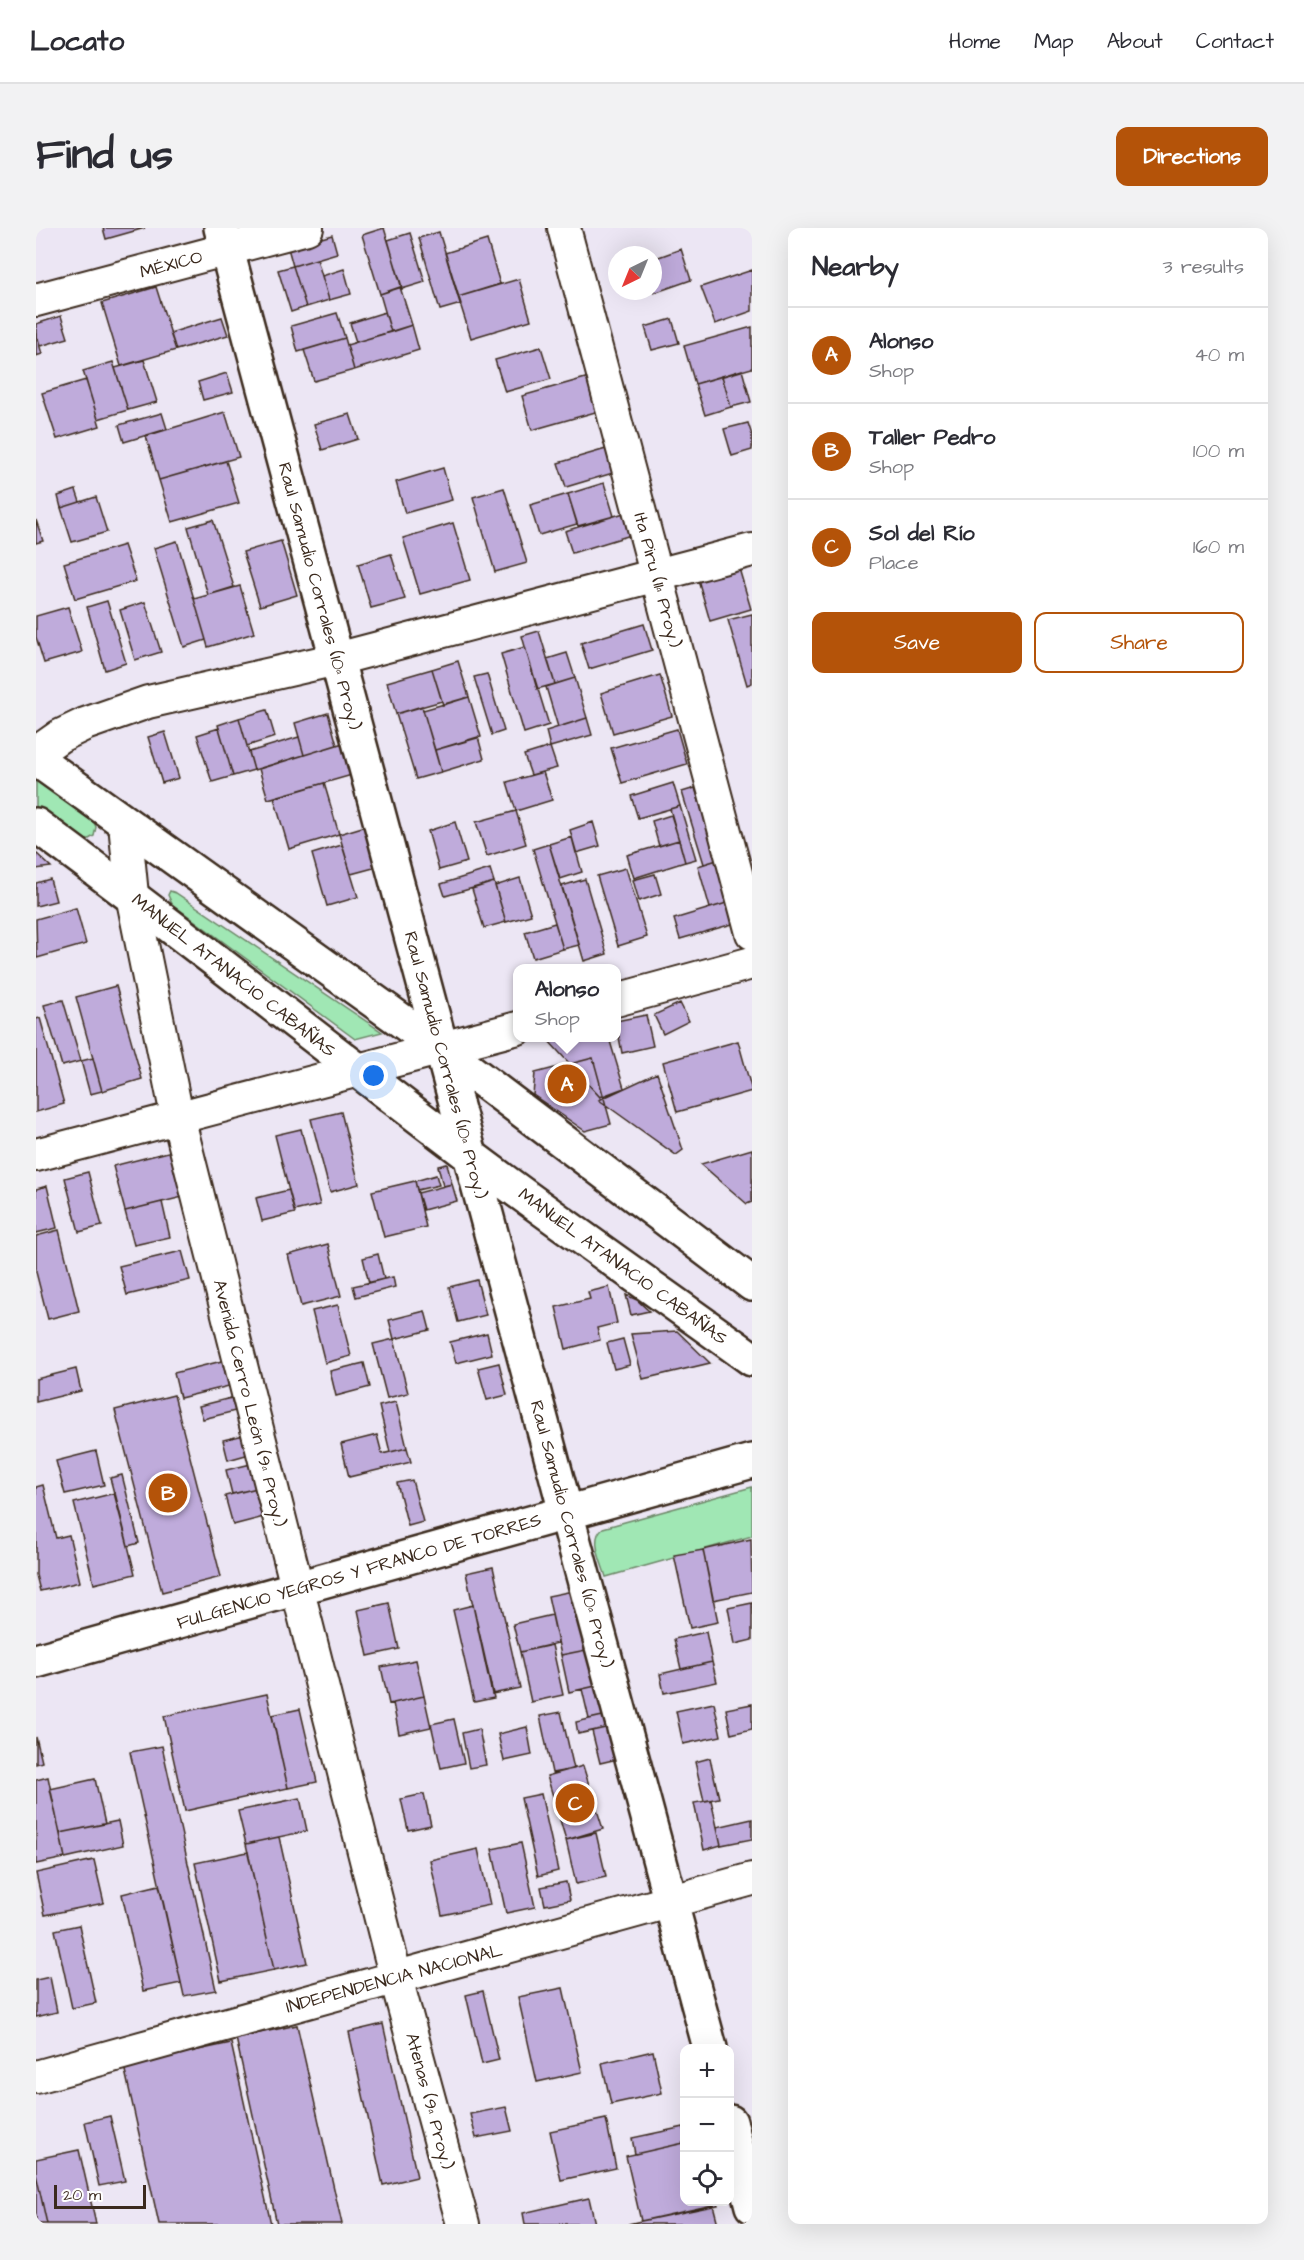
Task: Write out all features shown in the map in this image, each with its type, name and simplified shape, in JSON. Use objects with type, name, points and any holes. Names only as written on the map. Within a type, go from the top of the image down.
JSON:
[{"type":"street","name":"MÉXICO","points":[[36,300],[224,239],[307,228]]},
{"type":"street","name":"Ita Piru (11ª Proy.)","points":[[564,228],[752,933]]},
{"type":"street","name":"Raul Samudio Corrales (10ª Proy.)","points":[[224,239],[709,2044]]},
{"type":"street","points":[[36,753],[60,736],[85,724],[148,702],[337,659],[752,550]]},
{"type":"street","points":[[36,759],[441,1049],[752,1284]]},
{"type":"street","name":"Avenida Cerro León (9ª Proy.)","points":[[125,824],[132,895],[178,1116],[396,1978]]},
{"type":"street","name":"MANUEL ATANACIO CABAÑAS","points":[[36,825],[132,895],[470,1156],[752,1359]]},
{"type":"street","points":[[621,999],[752,963]]},
{"type":"street","points":[[36,1155],[513,1029]]},
{"type":"street","name":"FULGENCIO YEGROS Y FRANCO DE TORRES","points":[[36,1661],[752,1461]]},
{"type":"street","name":"INDEPENDENCIA NACIONAL","points":[[36,2077],[752,1879]]},
{"type":"street","name":"Atenas (9ª Proy.)","points":[[396,1978],[463,2224]]},
{"type":"street","points":[[734,2140],[752,2206]]},
{"type":"green space","points":[[36,776],[92,817],[96,827],[94,836],[84,842],[36,812]]},
{"type":"green space","points":[[170,891],[382,1032],[355,1039],[172,904],[168,895]]},
{"type":"green space","points":[[752,1487],[752,1536],[606,1577],[597,1544],[599,1532],[603,1528]]},
{"type":"building","points":[[103,228],[145,228],[106,239]]},
{"type":"building","points":[[384,228],[402,287],[380,294],[362,235]]},
{"type":"building","points":[[439,232],[461,304],[440,310],[419,238]]},
{"type":"building","points":[[410,233],[425,282],[402,289],[388,240]]},
{"type":"building","points":[[332,235],[337,253],[293,266],[288,248]]},
{"type":"building","points":[[487,240],[500,284],[458,297],[445,253]]},
{"type":"building","points":[[681,249],[691,280],[662,290],[662,256]]},
{"type":"building","points":[[317,259],[329,300],[306,307],[293,266]]},
{"type":"building","points":[[293,266],[306,307],[291,312],[278,270]]},
{"type":"building","points":[[344,269],[351,294],[329,300],[322,276]]},
{"type":"building","points":[[752,270],[752,311],[715,324],[701,287]]},
{"type":"building","points":[[519,279],[531,320],[471,338],[458,297]]},
{"type":"building","points":[[156,287],[176,350],[121,366],[102,303]]},
{"type":"building","points":[[400,287],[412,325],[391,332],[380,294]]},
{"type":"building","points":[[385,312],[391,332],[356,342],[350,323]]},
{"type":"building","points":[[337,313],[345,338],[298,352],[291,326]]},
{"type":"building","points":[[61,316],[68,338],[40,346],[36,324]]},
{"type":"building","points":[[222,317],[228,335],[176,350],[170,333]]},
{"type":"building","points":[[672,319],[679,343],[652,350],[645,327]]},
{"type":"building","points":[[412,325],[419,350],[354,370],[347,345]]},
{"type":"building","points":[[752,327],[752,368],[695,384],[684,346]]},
{"type":"building","points":[[36,333],[42,354],[36,356]]},
{"type":"building","points":[[345,338],[354,370],[314,381],[304,350]]},
{"type":"building","points":[[541,347],[551,379],[505,392],[495,360]]},
{"type":"building","points":[[144,360],[157,402],[128,410],[115,368]]},
{"type":"building","points":[[113,362],[128,410],[98,419],[83,371]]},
{"type":"building","points":[[742,370],[751,402],[731,407],[722,376]]},
{"type":"building","points":[[227,373],[233,392],[203,400],[198,382]]},
{"type":"building","points":[[722,376],[731,407],[705,415],[695,384]]},
{"type":"building","points":[[589,377],[599,411],[532,430],[522,396]]},
{"type":"building","points":[[86,380],[100,426],[57,439],[42,393]]},
{"type":"building","points":[[225,412],[239,457],[159,480],[146,436]]},
{"type":"building","points":[[162,413],[167,429],[124,442],[119,425]]},
{"type":"building","points":[[350,414],[358,439],[322,450],[314,424]]},
{"type":"building","points":[[748,423],[752,435],[752,450],[732,456],[724,429]]},
{"type":"building","points":[[606,449],[613,473],[566,487],[558,463]]},
{"type":"building","points":[[226,461],[239,503],[172,522],[159,480]]},
{"type":"building","points":[[443,468],[452,500],[405,513],[396,482]]},
{"type":"building","points":[[604,483],[614,516],[578,526],[568,494]]},
{"type":"building","points":[[504,488],[527,563],[495,572],[473,497]]},
{"type":"building","points":[[76,490],[80,502],[61,508],[58,496]]},
{"type":"building","points":[[568,494],[577,524],[539,535],[530,505]]},
{"type":"building","points":[[96,497],[107,532],[72,542],[61,508]]},
{"type":"building","points":[[624,513],[631,535],[572,553],[565,531]]},
{"type":"building","points":[[36,520],[43,541],[36,543]]},
{"type":"building","points":[[213,520],[234,587],[208,595],[188,527]]},
{"type":"building","points":[[453,523],[470,580],[420,594],[403,538]]},
{"type":"building","points":[[177,541],[206,640],[184,647],[154,548]]},
{"type":"building","points":[[281,541],[297,595],[260,606],[243,552]]},
{"type":"building","points":[[124,545],[136,581],[75,599],[64,563]]},
{"type":"building","points":[[391,554],[405,599],[371,608],[358,564]]},
{"type":"building","points":[[738,565],[751,609],[710,621],[697,576]]},
{"type":"building","points":[[240,586],[254,633],[208,647],[194,599]]},
{"type":"building","points":[[107,601],[126,663],[105,670],[87,607]]},
{"type":"building","points":[[145,602],[161,652],[135,660],[120,610]]},
{"type":"building","points":[[68,607],[82,652],[44,663],[36,637],[36,616]]},
{"type":"building","points":[[752,614],[752,683],[747,685],[728,620]]},
{"type":"building","points":[[644,624],[652,650],[589,669],[581,643]]},
{"type":"building","points":[[539,631],[555,684],[537,689],[522,636]]},
{"type":"building","points":[[525,647],[549,725],[524,733],[501,654]]},
{"type":"building","points":[[567,653],[575,678],[555,684],[547,659]]},
{"type":"building","points":[[458,661],[469,697],[443,705],[432,669]]},
{"type":"building","points":[[432,669],[442,701],[396,714],[387,682]]},
{"type":"building","points":[[487,674],[504,731],[492,735],[474,677]]},
{"type":"building","points":[[660,675],[672,716],[613,733],[601,693]]},
{"type":"building","points":[[575,678],[587,718],[558,727],[546,687]]},
{"type":"building","points":[[469,697],[481,737],[435,750],[423,710]]},
{"type":"building","points":[[422,706],[441,772],[416,779],[396,714]]},
{"type":"building","points":[[267,710],[275,737],[247,746],[239,718]]},
{"type":"building","points":[[328,713],[337,745],[304,755],[295,723]]},
{"type":"building","points":[[239,718],[254,770],[233,776],[218,725]]},
{"type":"building","points":[[587,718],[592,735],[550,747],[546,731]]},
{"type":"building","points":[[219,728],[233,776],[212,782],[197,735]]},
{"type":"building","points":[[677,729],[687,764],[622,783],[611,748]]},
{"type":"building","points":[[165,732],[179,778],[162,783],[148,737]]},
{"type":"building","points":[[299,737],[304,755],[254,770],[249,752]]},
{"type":"building","points":[[478,737],[484,759],[441,772],[435,750]]},
{"type":"building","points":[[343,743],[352,775],[268,799],[259,769]]},
{"type":"building","points":[[550,747],[557,768],[531,775],[524,755]]},
{"type":"building","points":[[543,772],[552,800],[516,811],[507,782]]},
{"type":"building","points":[[324,783],[339,834],[289,849],[274,798]]},
{"type":"building","points":[[673,783],[680,806],[638,818],[631,796]]},
{"type":"building","points":[[695,788],[717,860],[704,864],[682,792]]},
{"type":"building","points":[[680,806],[696,859],[685,862],[670,809]]},
{"type":"building","points":[[516,811],[526,844],[487,856],[476,822]]},
{"type":"building","points":[[671,815],[679,840],[659,846],[652,821]]},
{"type":"building","points":[[455,822],[467,862],[439,870],[428,831]]},
{"type":"building","points":[[593,822],[600,846],[576,853],[570,830]]},
{"type":"building","points":[[369,825],[381,866],[351,874],[339,834]]},
{"type":"building","points":[[572,837],[582,872],[560,879],[549,844]]},
{"type":"building","points":[[679,840],[685,862],[634,878],[627,855]]},
{"type":"building","points":[[549,844],[579,945],[563,949],[533,849]]},
{"type":"building","points":[[342,845],[358,897],[327,906],[312,854]]},
{"type":"building","points":[[36,853],[51,867],[36,869]]},
{"type":"building","points":[[717,860],[730,902],[710,908],[698,866]]},
{"type":"building","points":[[626,868],[647,937],[618,946],[597,876]]},
{"type":"building","points":[[490,869],[494,882],[445,896],[441,884]]},
{"type":"building","points":[[655,874],[661,894],[639,901],[633,880]]},
{"type":"building","points":[[520,878],[531,915],[506,922],[495,886]]},
{"type":"building","points":[[50,879],[56,901],[36,906],[36,883]]},
{"type":"building","points":[[585,879],[607,954],[584,961],[562,886]]},
{"type":"building","points":[[494,882],[506,922],[484,928],[472,889]]},
{"type":"building","points":[[730,902],[736,923],[680,939],[674,919]]},
{"type":"building","points":[[76,908],[86,944],[37,958],[36,919]]},
{"type":"building","points":[[555,923],[563,949],[533,958],[525,932]]},
{"type":"building","points":[[116,986],[142,1079],[102,1091],[76,997]]},
{"type":"building","points":[[63,1000],[81,1061],[62,1066],[44,1005]]},
{"type":"building","points":[[680,1003],[689,1021],[663,1034],[654,1015]]},
{"type":"building","points":[[646,1015],[653,1046],[622,1053],[621,1020]]},
{"type":"building","points":[[40,1018],[64,1104],[36,1112],[36,1019]]},
{"type":"building","points":[[738,1041],[752,1091],[677,1112],[663,1062]]},
{"type":"building","points":[[550,1042],[610,1042],[624,1088],[600,1097]]},
{"type":"building","points":[[93,1058],[102,1091],[90,1094],[81,1061]]},
{"type":"building","points":[[593,1058],[611,1124],[585,1131],[533,1095],[535,1073]]},
{"type":"building","points":[[657,1073],[683,1150],[676,1155],[599,1100]]},
{"type":"building","points":[[341,1112],[359,1184],[330,1192],[311,1119]]},
{"type":"building","points":[[301,1129],[320,1205],[294,1211],[275,1135]]},
{"type":"building","points":[[180,1149],[191,1195],[125,1211],[113,1166]]},
{"type":"building","points":[[752,1149],[752,1202],[747,1204],[701,1164]]},
{"type":"building","points":[[447,1164],[452,1184],[443,1186],[438,1166]]},
{"type":"building","points":[[88,1172],[102,1226],[79,1232],[65,1178]]},
{"type":"building","points":[[436,1175],[439,1185],[417,1190],[415,1181]]},
{"type":"building","points":[[415,1181],[426,1227],[384,1237],[372,1191]]},
{"type":"building","points":[[452,1184],[457,1201],[423,1210],[418,1193]]},
{"type":"building","points":[[47,1186],[57,1228],[36,1233],[36,1189]]},
{"type":"building","points":[[289,1190],[295,1213],[262,1221],[256,1198]]},
{"type":"building","points":[[162,1202],[170,1237],[134,1245],[125,1211]]},
{"type":"building","points":[[59,1230],[79,1311],[48,1319],[36,1272],[36,1236]]},
{"type":"building","points":[[328,1244],[341,1296],[301,1306],[288,1255]]},
{"type":"building","points":[[182,1251],[190,1280],[127,1295],[119,1266]]},
{"type":"building","points":[[378,1254],[384,1279],[369,1283],[363,1258]]},
{"type":"building","points":[[393,1277],[395,1287],[356,1297],[353,1286]]},
{"type":"building","points":[[477,1280],[486,1315],[458,1322],[449,1287]]},
{"type":"building","points":[[609,1287],[617,1323],[597,1328],[600,1340],[566,1349],[556,1307],[590,1299],[588,1292]]},
{"type":"building","points":[[626,1295],[637,1300],[649,1311],[631,1315]]},
{"type":"building","points":[[338,1305],[351,1356],[325,1363],[312,1311]]},
{"type":"building","points":[[425,1311],[430,1330],[394,1339],[389,1320]]},
{"type":"building","points":[[677,1331],[710,1363],[643,1379],[631,1334]]},
{"type":"building","points":[[487,1333],[492,1354],[456,1363],[450,1342]]},
{"type":"building","points":[[394,1339],[408,1393],[387,1398],[373,1344]]},
{"type":"building","points":[[623,1339],[630,1365],[614,1369],[607,1343]]},
{"type":"building","points":[[222,1361],[229,1386],[180,1398],[174,1373]]},
{"type":"building","points":[[364,1363],[370,1387],[336,1396],[330,1371]]},
{"type":"building","points":[[499,1363],[507,1395],[487,1400],[478,1368]]},
{"type":"building","points":[[76,1369],[81,1391],[36,1402],[36,1379]]},
{"type":"building","points":[[174,1395],[221,1577],[162,1592],[115,1410]]},
{"type":"building","points":[[231,1398],[235,1411],[203,1419],[199,1406]]},
{"type":"building","points":[[396,1402],[407,1448],[390,1452],[379,1406]]},
{"type":"building","points":[[248,1434],[253,1453],[228,1460],[223,1440]]},
{"type":"building","points":[[377,1435],[382,1454],[407,1448],[411,1462],[349,1477],[341,1444]]},
{"type":"building","points":[[96,1451],[104,1485],[65,1494],[56,1461]]},
{"type":"building","points":[[251,1464],[257,1488],[232,1494],[226,1470]]},
{"type":"building","points":[[122,1475],[139,1543],[128,1546],[110,1478]]},
{"type":"building","points":[[412,1480],[423,1522],[408,1526],[397,1483]]},
{"type":"building","points":[[43,1485],[56,1538],[69,1535],[80,1582],[40,1591],[36,1575],[36,1487]]},
{"type":"building","points":[[257,1488],[264,1517],[233,1525],[225,1496]]},
{"type":"building","points":[[115,1493],[135,1574],[94,1584],[74,1503]]},
{"type":"building","points":[[751,1539],[752,1592],[713,1600],[703,1550]]},
{"type":"building","points":[[703,1550],[718,1622],[690,1628],[674,1555]]},
{"type":"building","points":[[493,1567],[520,1688],[492,1694],[466,1573]]},
{"type":"building","points":[[578,1590],[591,1649],[561,1655],[548,1596]]},
{"type":"building","points":[[389,1603],[399,1649],[368,1656],[358,1610]]},
{"type":"building","points":[[752,1603],[752,1640],[735,1644],[728,1608]]},
{"type":"building","points":[[473,1605],[494,1698],[474,1702],[453,1610]]},
{"type":"building","points":[[552,1615],[558,1643],[520,1652],[513,1624]]},
{"type":"building","points":[[706,1632],[712,1662],[681,1669],[674,1639]]},
{"type":"building","points":[[552,1645],[563,1695],[531,1702],[520,1652]]},
{"type":"building","points":[[591,1649],[609,1683],[569,1692],[561,1655]]},
{"type":"building","points":[[416,1660],[424,1696],[389,1704],[381,1667]]},
{"type":"building","points":[[712,1662],[717,1682],[664,1693],[660,1674]]},
{"type":"building","points":[[609,1683],[616,1713],[589,1719],[582,1689]]},
{"type":"building","points":[[267,1694],[288,1788],[185,1811],[164,1716]]},
{"type":"building","points":[[424,1696],[431,1727],[399,1734],[393,1703]]},
{"type":"building","points":[[714,1703],[721,1736],[683,1744],[676,1711]]},
{"type":"building","points":[[752,1704],[752,1729],[731,1734],[726,1709]]},
{"type":"building","points":[[300,1709],[317,1782],[288,1788],[272,1715]]},
{"type":"building","points":[[561,1712],[574,1769],[552,1773],[540,1716]]},
{"type":"building","points":[[616,1713],[619,1725],[578,1734],[576,1722]]},
{"type":"building","points":[[454,1719],[464,1763],[441,1768],[431,1724]]},
{"type":"building","points":[[619,1725],[626,1757],[600,1763],[592,1731]]},
{"type":"building","points":[[527,1727],[532,1755],[504,1761],[498,1734]]},
{"type":"building","points":[[479,1729],[486,1765],[469,1768],[462,1733]]},
{"type":"building","points":[[36,1737],[42,1762],[36,1764]]},
{"type":"building","points":[[162,1746],[216,1990],[184,1996],[130,1752]]},
{"type":"building","points":[[710,1758],[719,1798],[704,1801],[695,1762]]},
{"type":"building","points":[[583,1766],[603,1829],[566,1840],[547,1776]]},
{"type":"building","points":[[48,1777],[65,1858],[36,1864],[36,1780]]},
{"type":"building","points":[[95,1779],[105,1824],[60,1833],[50,1789]]},
{"type":"building","points":[[424,1794],[431,1825],[408,1830],[401,1799]]},
{"type":"building","points":[[541,1794],[558,1871],[538,1876],[521,1798]]},
{"type":"building","points":[[300,1798],[307,1831],[246,1844],[238,1811]]},
{"type":"building","points":[[711,1800],[721,1845],[704,1850],[694,1803]]},
{"type":"building","points":[[752,1819],[752,1839],[721,1845],[717,1827]]},
{"type":"building","points":[[118,1821],[123,1845],[65,1858],[60,1833]]},
{"type":"building","points":[[596,1833],[606,1877],[576,1884],[566,1840]]},
{"type":"building","points":[[279,1837],[307,1963],[274,1970],[246,1844]]},
{"type":"building","points":[[521,1843],[535,1907],[506,1913],[492,1849]]},
{"type":"building","points":[[478,1849],[490,1905],[442,1915],[430,1860]]},
{"type":"building","points":[[248,1852],[274,1970],[221,1981],[195,1863]]},
{"type":"building","points":[[94,1860],[104,1903],[45,1915],[36,1873]]},
{"type":"building","points":[[566,1882],[570,1900],[545,1905],[541,1887]]},
{"type":"building","points":[[159,1885],[181,1983],[143,1991],[122,1894]]},
{"type":"building","points":[[79,1925],[96,2003],[72,2008],[55,1930]]},
{"type":"building","points":[[50,1977],[57,2012],[36,2017],[36,1980]]},
{"type":"building","points":[[563,1988],[582,2072],[537,2082],[518,1997]]},
{"type":"building","points":[[483,1991],[499,2060],[482,2064],[466,1995]]},
{"type":"building","points":[[383,2024],[417,2177],[383,2185],[349,2032]]},
{"type":"building","points":[[297,2025],[342,2224],[277,2224],[236,2038]]},
{"type":"building","points":[[231,2043],[271,2224],[159,2224],[124,2066]]},
{"type":"building","points":[[653,2051],[662,2093],[611,2104],[602,2063]]},
{"type":"building","points":[[506,2107],[512,2131],[476,2138],[470,2114]]},
{"type":"building","points":[[110,2116],[125,2181],[99,2186],[85,2122]]},
{"type":"building","points":[[606,2119],[616,2168],[561,2180],[550,2131]]},
{"type":"building","points":[[680,2128],[680,2144],[635,2154],[632,2138]]},
{"type":"building","points":[[680,2144],[680,2206],[713,2206],[641,2221],[626,2156]]},
{"type":"building","points":[[79,2150],[96,2224],[47,2224],[36,2174],[36,2159]]},
{"type":"building","points":[[36,2174],[47,2224],[36,2224]]},
{"type":"building","points":[[589,2198],[595,2224],[525,2224],[523,2213]]},
{"type":"building","points":[[713,2206],[718,2224],[628,2224]]},
{"type":"place","name":"Alonso","points":[[567,1084]]},
{"type":"place","name":"Taller Pedro","points":[[168,1493]]},
{"type":"place","name":"Sol del Río","points":[[575,1803]]}]
